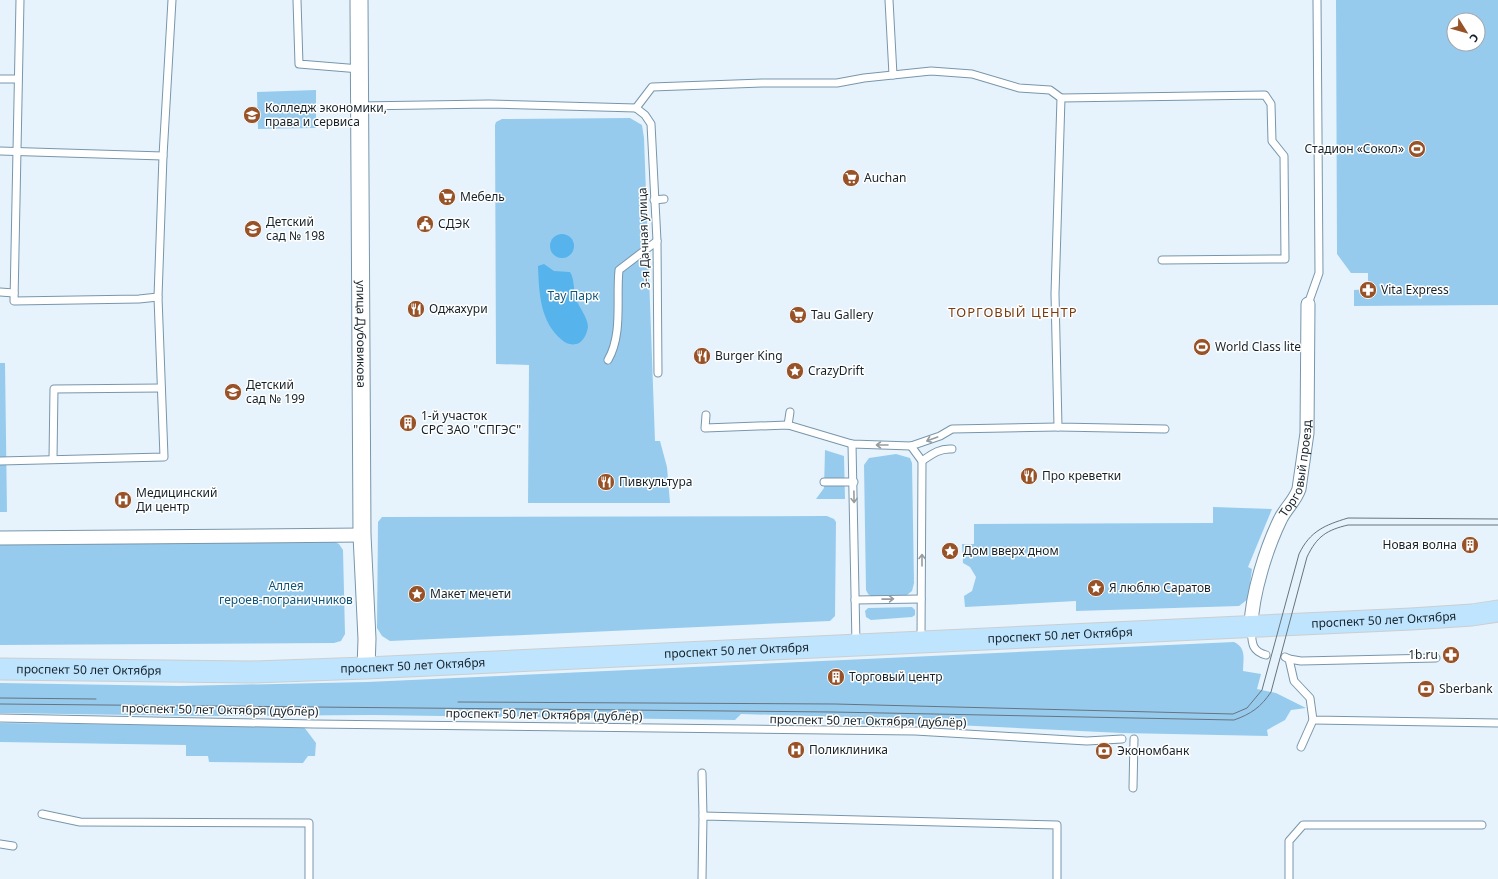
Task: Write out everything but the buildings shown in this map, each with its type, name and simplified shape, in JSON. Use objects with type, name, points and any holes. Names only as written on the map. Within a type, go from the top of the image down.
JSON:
[{"type":"main road","name":"проспект 50 лет Октября","points":[[0,669],[251,672],[366,668],[856,646],[1472,615],[1498,611]]},
{"type":"main road","name":"проспект 50 лет Октября","points":[[1472,615],[1498,623]]},
{"type":"street","name":"улица Дубовикова","points":[[360,0],[359,106],[362,535],[366,668]]},
{"type":"street","name":"Торговый проезд","points":[[1251,626],[1251,608],[1263,567],[1280,519],[1296,498],[1299,489],[1307,433],[1308,304]]},
{"type":"street","points":[[0,538],[362,535]]},
{"type":"lane","points":[[20,0],[17,79],[14,301],[139,299],[158,297]]},
{"type":"lane","points":[[0,461],[164,457],[158,297],[163,156],[172,0]]},
{"type":"lane","points":[[297,0],[299,64],[360,69]]},
{"type":"lane","points":[[889,0],[893,75]]},
{"type":"lane","points":[[1308,304],[1318,272],[1317,0]]},
{"type":"lane","points":[[359,106],[489,104],[636,108],[652,88],[762,83],[837,83],[864,78],[930,71],[972,74],[1019,88],[1050,90],[1061,98],[1265,95],[1271,104],[1272,141],[1284,156],[1285,259],[1162,260]]},
{"type":"lane","points":[[0,79],[17,79]]},
{"type":"lane","points":[[1058,427],[1055,294],[1061,98]]},
{"type":"lane","name":"3-я Дачная улица","points":[[636,108],[645,115],[651,124],[657,241],[658,373]]},
{"type":"lane","points":[[0,151],[163,156]]},
{"type":"lane","points":[[654,200],[664,199]]},
{"type":"lane","points":[[608,360],[614,351],[618,329],[619,270],[657,241]]},
{"type":"lane","points":[[0,292],[14,292]]},
{"type":"lane","points":[[53,459],[54,388],[161,388]]},
{"type":"lane","points":[[788,425],[790,412]]},
{"type":"lane","points":[[706,415],[705,428],[788,425],[852,444],[911,446],[940,436],[952,429],[1058,427],[1165,429]]},
{"type":"lane","points":[[852,444],[854,482],[856,646]]},
{"type":"lane","points":[[911,446],[922,461],[921,642]]},
{"type":"lane","points":[[922,461],[944,448],[952,449]]},
{"type":"lane","points":[[824,482],[854,482]]},
{"type":"lane","points":[[855,600],[921,599]]},
{"type":"lane","points":[[1251,626],[1252,644],[1257,652],[1266,655]]},
{"type":"lane","points":[[1301,746],[1313,720],[1310,698],[1294,681],[1287,658],[1301,661],[1436,658]]},
{"type":"lane","name":"проспект 50 лет Октября (дублёр)","points":[[0,718],[306,724],[915,730],[1087,740],[1122,739]]},
{"type":"lane","points":[[1313,720],[1498,723]]},
{"type":"lane","points":[[1133,788],[1134,740]]},
{"type":"lane","points":[[702,773],[702,879]]},
{"type":"lane","points":[[42,814],[80,822],[309,823],[309,879]]},
{"type":"lane","points":[[703,816],[1058,825],[1057,879]]},
{"type":"lane","points":[[1290,879],[1288,842],[1304,826],[1482,825]]},
{"type":"lane","points":[[0,844],[13,846]]},
{"type":"green space","name":"Стадион «Сокол»","points":[[1336,0],[1498,0],[1498,305],[1354,306],[1354,290],[1368,289],[1368,273],[1351,273],[1337,254]]},
{"type":"green space","points":[[316,90],[316,128],[258,129],[257,92]]},
{"type":"green space","name":"Тау Парк","points":[[630,118],[642,125],[644,138],[655,441],[660,441],[667,467],[670,503],[528,503],[529,365],[496,364],[495,125],[496,122],[502,119]]},
{"type":"green space","points":[[0,363],[5,363],[7,512],[0,512]]},
{"type":"green space","points":[[825,450],[844,456],[845,499],[816,499],[824,488]]},
{"type":"green space","points":[[896,454],[910,458],[912,463],[914,583],[912,591],[907,595],[872,597],[866,590],[864,465],[869,458]]},
{"type":"green space","points":[[1213,507],[1272,509],[1248,567],[1252,569],[1248,599],[1239,606],[1076,611],[1076,601],[965,607],[964,596],[972,591],[976,577],[970,567],[963,563],[962,544],[974,544],[974,524],[1213,523]]},
{"type":"green space","points":[[827,516],[834,519],[836,522],[835,616],[830,621],[390,641],[382,636],[377,628],[378,522],[382,517]]},
{"type":"green space","name":"Аллея героев-пограничников","points":[[333,541],[339,544],[343,550],[345,634],[341,641],[334,643],[0,645],[0,543]]},
{"type":"green space","points":[[912,607],[915,610],[915,615],[912,617],[871,620],[866,617],[865,611],[868,608]]},
{"type":"green space","points":[[1234,642],[1243,651],[1243,671],[1261,674],[1257,689],[1276,693],[1306,708],[1291,710],[1285,720],[1267,730],[1268,736],[1122,733],[934,724],[847,724],[846,717],[741,714],[735,720],[374,715],[200,716],[0,713],[0,683],[179,686],[367,682]]},
{"type":"green space","points":[[0,723],[304,727],[316,743],[315,756],[308,756],[303,763],[209,762],[208,756],[186,756],[186,745],[0,742]]},
{"type":"shaded area","points":[[557,234],[567,234],[574,241],[574,251],[567,258],[557,258],[550,251],[550,241]]},
{"type":"shaded area","points":[[544,264],[554,271],[570,272],[572,275],[576,299],[588,324],[585,336],[577,344],[564,341],[555,333],[545,316],[540,297],[538,266]]},
{"type":"tram line","points":[[458,702],[835,704],[1233,714],[1247,708],[1262,690],[1299,554],[1303,546],[1313,534],[1325,526],[1348,518],[1498,519]]},
{"type":"tram line","points":[[0,704],[833,712],[1234,720],[1255,709],[1271,692],[1307,557],[1323,535],[1334,529],[1348,525],[1498,525]]},
{"type":"tram line","points":[[0,698],[96,699]]},
{"type":"place","name":"Колледж экономики, права и сервиса","points":[[252,115]]},
{"type":"place","name":"Стадион «Сокол»","points":[[1417,149]]},
{"type":"place","name":"Auchan","points":[[851,178]]},
{"type":"place","name":"Мебель","points":[[447,197]]},
{"type":"place","name":"СДЭК","points":[[425,224]]},
{"type":"place","name":"Детский сад № 198","points":[[253,229]]},
{"type":"place","name":"Vita Express","points":[[1368,290]]},
{"type":"place","name":"Оджахури","points":[[416,309]]},
{"type":"place","name":"Tau Gallery","points":[[798,315]]},
{"type":"place","name":"World Class lite","points":[[1202,347]]},
{"type":"place","name":"Burger King","points":[[702,356]]},
{"type":"place","name":"CrazyDrift","points":[[795,371]]},
{"type":"place","name":"Детский сад № 199","points":[[233,392]]},
{"type":"place","name":"1-й участок СРС ЗАО \"СПГЭС\"","points":[[408,423]]},
{"type":"place","name":"Про креветки","points":[[1029,476]]},
{"type":"place","name":"Пивкультура","points":[[606,482]]},
{"type":"place","name":"Медицинский Ди центр","points":[[123,500]]},
{"type":"place","name":"Новая волна","points":[[1470,545]]},
{"type":"place","name":"Дом вверх дном","points":[[950,551]]},
{"type":"place","name":"Я люблю Саратов","points":[[1096,588]]},
{"type":"place","name":"Макет мечети","points":[[417,594]]},
{"type":"place","name":"1b.ru","points":[[1451,655]]},
{"type":"place","name":"Торговый центр","points":[[836,677]]},
{"type":"place","name":"Sberbank","points":[[1426,689]]},
{"type":"place","name":"Поликлиника","points":[[796,750]]},
{"type":"place","name":"Экономбанк","points":[[1104,751]]},
{"type":"district","name":"ТОРГОВЫЙ ЦЕНТР","points":[[1013,312]]}]
